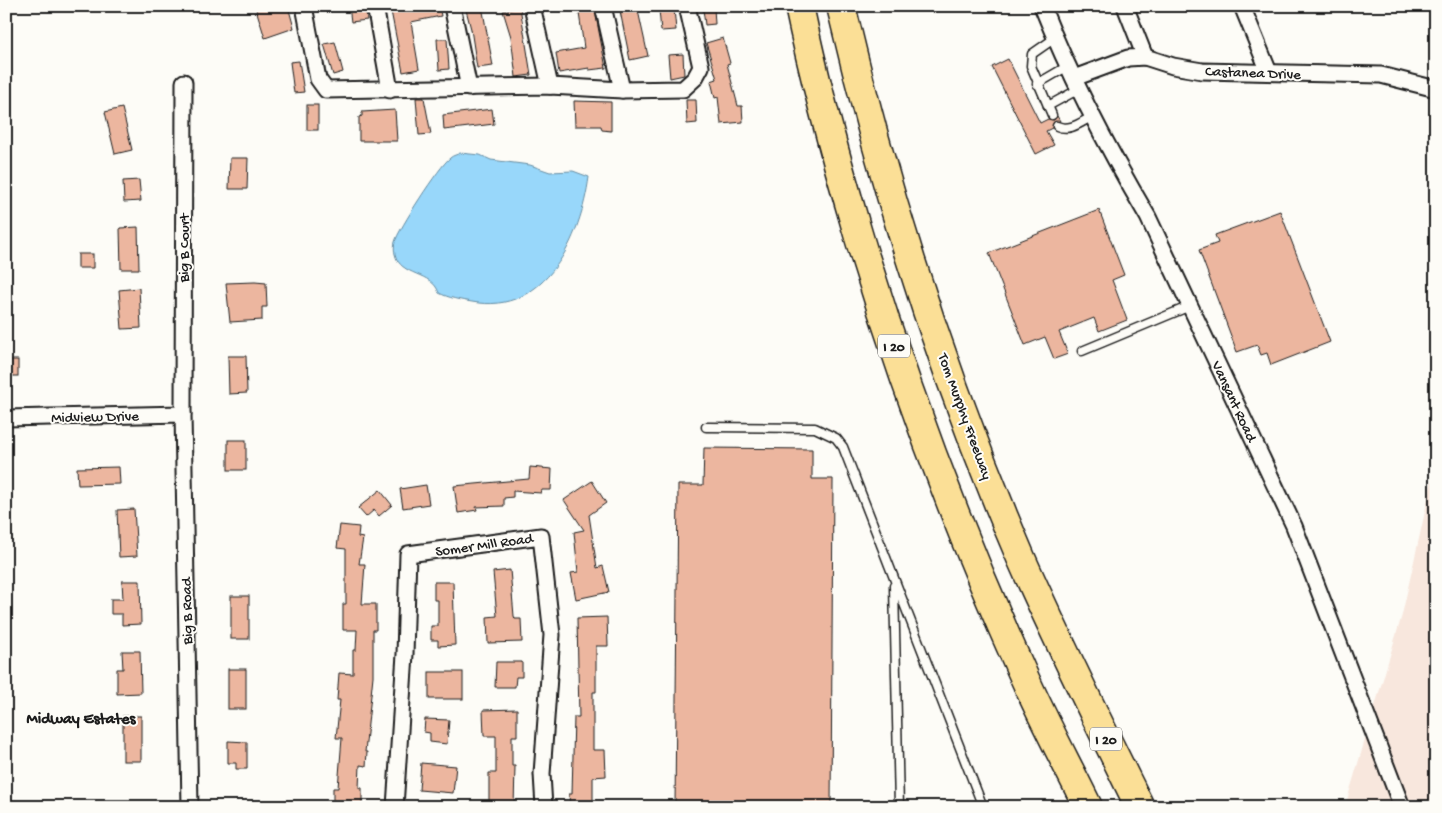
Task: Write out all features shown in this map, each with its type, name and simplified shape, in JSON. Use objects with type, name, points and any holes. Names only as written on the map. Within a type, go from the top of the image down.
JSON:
[{"type":"highway","name":"I 20","points":[[799,6],[819,97],[840,173],[918,418],[977,571],[1022,674],[1088,807]]},
{"type":"highway","name":"Tom Murphy Freeway","points":[[841,6],[866,114],[939,342],[979,452],[1021,557],[1073,671],[1140,807]]},
{"type":"highway","points":[[1073,671],[1156,807]]},
{"type":"highway","points":[[1022,674],[1067,807]]},
{"type":"street","points":[[304,6],[318,79],[326,90],[550,86],[622,90],[683,89],[695,78],[701,67],[687,6]]},
{"type":"street","points":[[375,6],[390,90]]},
{"type":"street","points":[[452,6],[469,88]]},
{"type":"street","points":[[532,6],[550,86]]},
{"type":"street","points":[[603,6],[622,90]]},
{"type":"street","name":"Vansant Road","points":[[1042,6],[1074,78],[1119,168],[1148,217],[1294,526],[1402,807]]},
{"type":"street","points":[[1125,6],[1145,57]]},
{"type":"street","points":[[1242,6],[1269,72]]},
{"type":"street","name":"Castanea Drive","points":[[1074,78],[1128,58],[1145,57],[1173,66],[1202,71],[1381,75],[1436,89]]},
{"type":"street","name":"Big B Court","points":[[183,414],[184,82]]},
{"type":"street","name":"Midview Drive","points":[[6,418],[183,414]]},
{"type":"street","name":"Big B Road","points":[[183,414],[190,807]]},
{"type":"street","name":"Somer Mill Road","points":[[395,807],[405,654],[408,554],[542,536],[552,635],[542,774],[544,807]]},
{"type":"lane","points":[[1052,115],[1030,66],[1032,54],[1055,38]]},
{"type":"lane","points":[[1037,84],[1074,78]]},
{"type":"lane","points":[[1048,106],[1074,78]]},
{"type":"lane","points":[[1061,127],[1071,128],[1093,116]]},
{"type":"lane","points":[[1082,351],[1190,306]]},
{"type":"lane","points":[[706,427],[815,428],[836,438],[843,447],[982,807]]},
{"type":"lane","points":[[894,580],[899,807]]},
{"type":"shaded area","points":[[1436,462],[1436,807],[1345,807],[1402,615]]},
{"type":"water","points":[[460,153],[480,155],[491,160],[530,165],[550,172],[573,171],[589,177],[578,224],[568,247],[555,267],[539,284],[520,297],[498,303],[472,302],[451,298],[439,293],[430,281],[409,271],[398,261],[394,245],[403,225],[445,163],[451,157]]},
{"type":"building","points":[[255,6],[288,6],[294,28],[265,38]]},
{"type":"building","points":[[349,6],[365,6],[367,20],[351,22]]},
{"type":"building","points":[[390,6],[439,6],[441,16],[411,22],[419,69],[403,72]]},
{"type":"building","points":[[465,6],[482,6],[493,66],[477,68],[471,29]]},
{"type":"building","points":[[578,6],[594,6],[606,68],[589,70],[589,68],[559,73],[556,53],[584,48]]},
{"type":"building","points":[[619,6],[637,6],[648,56],[630,60]]},
{"type":"building","points":[[520,7],[531,75],[516,77],[511,37],[503,11]]},
{"type":"building","points":[[714,8],[715,24],[705,25],[703,9]]},
{"type":"building","points":[[674,9],[676,30],[661,31],[659,10]]},
{"type":"building","points":[[723,38],[730,63],[727,64],[738,106],[742,106],[743,122],[721,124],[718,97],[715,98],[711,81],[717,79],[706,43]]},
{"type":"building","points":[[437,39],[447,39],[449,69],[439,70]]},
{"type":"building","points":[[335,42],[343,72],[333,75],[324,44]]},
{"type":"building","points":[[683,54],[684,75],[670,78],[668,55]]},
{"type":"building","points":[[1008,59],[1040,123],[1048,119],[1054,120],[1057,116],[1060,121],[1054,122],[1052,128],[1046,131],[1054,145],[1036,154],[992,67]]},
{"type":"building","points":[[299,61],[304,92],[294,93],[290,62]]},
{"type":"building","points":[[416,98],[424,98],[431,134],[419,135]]},
{"type":"building","points":[[686,100],[696,100],[697,123],[687,124]]},
{"type":"building","points":[[574,101],[611,102],[611,131],[602,130],[601,126],[575,126]]},
{"type":"building","points":[[307,105],[318,105],[318,130],[307,130]]},
{"type":"building","points":[[122,108],[132,150],[115,154],[105,112]]},
{"type":"building","points":[[492,109],[494,124],[444,130],[443,115]]},
{"type":"building","points":[[395,110],[397,141],[359,141],[359,117],[362,116],[362,112]]},
{"type":"building","points":[[230,158],[248,158],[247,189],[229,189]]},
{"type":"building","points":[[139,180],[141,201],[124,202],[123,181]]},
{"type":"building","points":[[1099,210],[1124,275],[1112,280],[1127,320],[1099,331],[1094,318],[1059,332],[1068,354],[1054,359],[1045,337],[1025,345],[989,253]]},
{"type":"building","points":[[1280,211],[1330,342],[1271,365],[1267,353],[1261,355],[1257,345],[1237,352],[1199,250],[1218,243],[1215,235]]},
{"type":"building","points":[[138,227],[139,269],[121,269],[120,228]]},
{"type":"building","points":[[78,254],[93,254],[93,268],[78,268]]},
{"type":"building","points":[[226,283],[266,283],[267,307],[262,307],[262,320],[230,322]]},
{"type":"building","points":[[139,288],[141,328],[122,329],[119,290]]},
{"type":"building","points":[[228,356],[246,356],[247,393],[229,394]]},
{"type":"building","points":[[6,360],[18,360],[18,376],[6,376]]},
{"type":"building","points":[[228,440],[246,440],[246,470],[228,470]]},
{"type":"building","points":[[704,448],[812,449],[812,479],[833,479],[831,807],[675,807],[678,485],[703,485]]},
{"type":"building","points":[[119,467],[120,484],[78,485],[77,468]]},
{"type":"building","points":[[530,467],[552,469],[551,490],[542,490],[541,493],[513,491],[513,497],[504,498],[504,506],[476,507],[477,510],[458,513],[454,486],[529,479]]},
{"type":"building","points":[[592,481],[606,503],[589,515],[597,568],[603,566],[609,592],[576,599],[571,573],[578,572],[574,532],[584,530],[564,500]]},
{"type":"building","points":[[426,485],[429,504],[403,508],[400,489]]},
{"type":"building","points":[[380,490],[392,505],[379,516],[374,510],[366,517],[358,508]]},
{"type":"building","points":[[134,509],[137,556],[119,557],[117,510]]},
{"type":"building","points":[[340,525],[359,527],[358,537],[363,538],[359,564],[365,564],[362,604],[376,604],[376,630],[373,630],[373,676],[365,752],[367,752],[366,766],[360,765],[359,788],[362,788],[362,807],[333,807],[333,788],[338,788],[342,738],[336,738],[340,700],[337,700],[339,673],[353,674],[353,650],[356,650],[357,630],[343,630],[343,604],[346,604],[346,549],[337,548]]},
{"type":"building","points":[[510,570],[514,616],[515,619],[521,619],[522,642],[488,643],[487,617],[497,616],[493,572]]},
{"type":"building","points":[[122,581],[140,581],[141,624],[122,625],[122,614],[111,614],[111,599],[123,599]]},
{"type":"building","points":[[434,582],[453,582],[455,645],[438,646],[438,640],[431,640],[431,626],[438,626],[438,600],[434,600]]},
{"type":"building","points":[[231,596],[249,596],[249,639],[231,639]]},
{"type":"building","points":[[607,617],[608,646],[596,646],[596,692],[593,692],[593,750],[605,750],[606,776],[593,777],[593,807],[570,807],[569,794],[572,794],[574,717],[579,717],[577,618]]},
{"type":"building","points":[[122,651],[140,651],[141,693],[117,694],[117,669],[123,669]]},
{"type":"building","points":[[496,662],[522,662],[522,677],[516,677],[515,687],[495,687]]},
{"type":"building","points":[[228,669],[246,669],[246,709],[228,709]]},
{"type":"building","points":[[429,672],[463,672],[463,699],[429,699]]},
{"type":"building","points":[[517,709],[517,736],[512,736],[512,766],[515,766],[514,807],[489,807],[489,773],[496,773],[496,736],[484,736],[483,710]]},
{"type":"building","points":[[123,716],[141,716],[141,761],[123,761]]},
{"type":"building","points":[[425,719],[449,720],[447,744],[430,742],[430,733],[424,732]]},
{"type":"building","points":[[228,741],[247,742],[247,769],[236,769],[236,763],[228,763]]},
{"type":"building","points":[[421,763],[456,766],[453,793],[419,790]]},
{"type":"district","name":"Midway Estates","points":[[81,717]]}]
